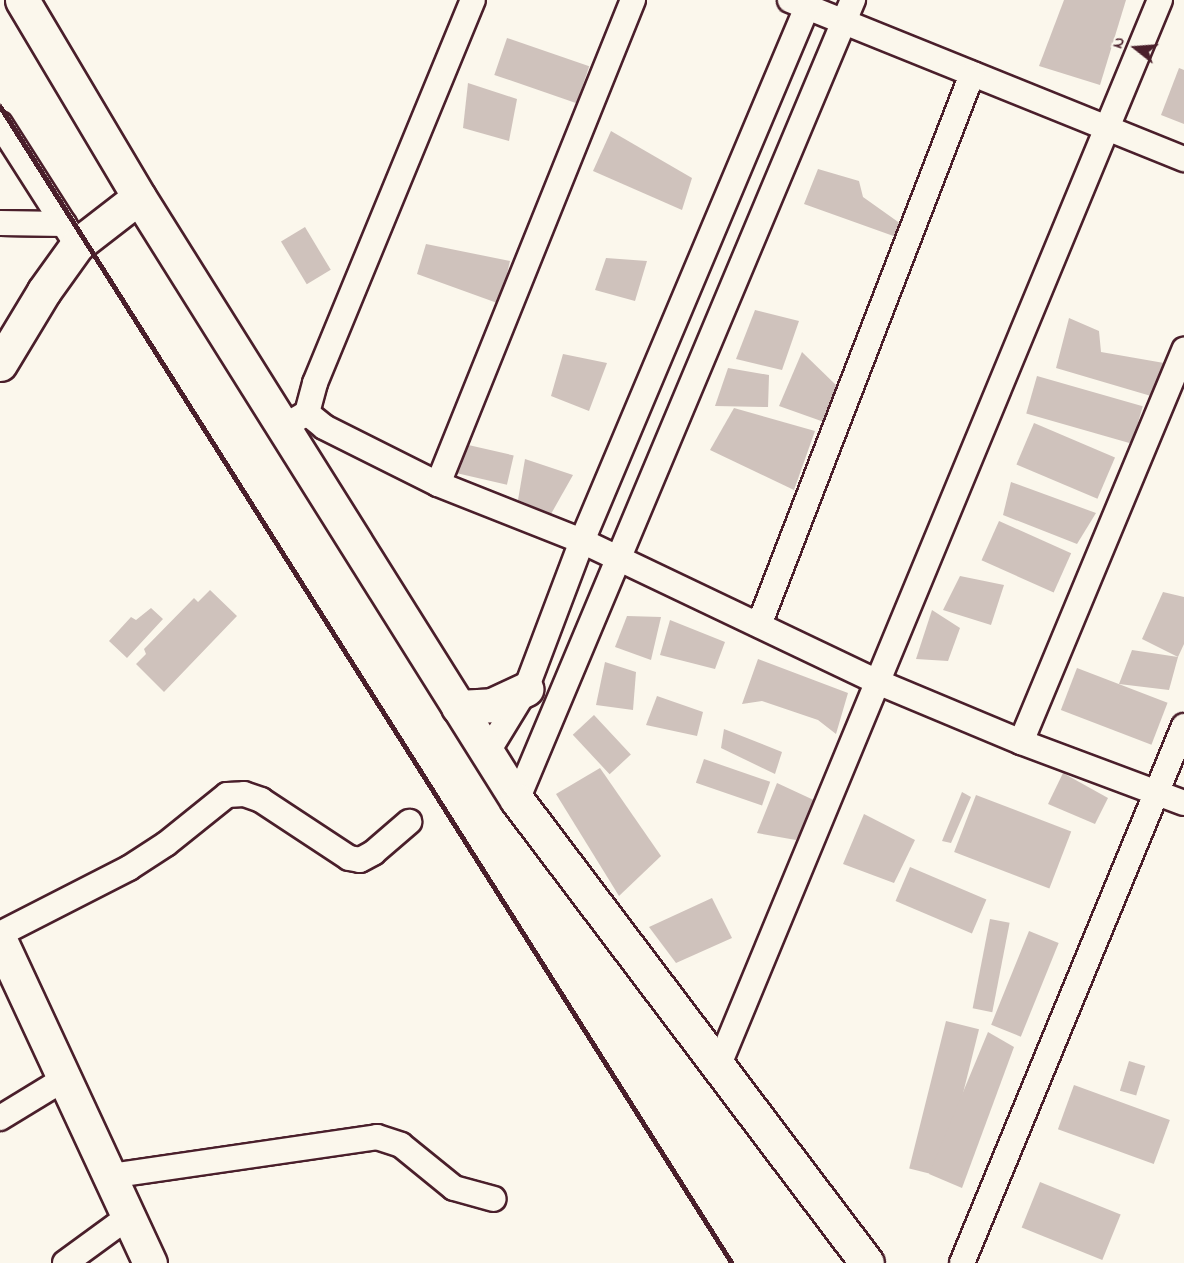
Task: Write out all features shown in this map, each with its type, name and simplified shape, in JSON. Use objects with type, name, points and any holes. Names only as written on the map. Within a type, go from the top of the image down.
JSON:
[{"type":"street","points":[[22,0],[139,197],[296,420],[458,707],[517,800],[867,1263]]},
{"type":"street","points":[[296,420],[315,383],[473,0]]},
{"type":"street","points":[[438,484],[633,0]]},
{"type":"street","points":[[517,800],[853,0]]},
{"type":"street","points":[[718,1067],[880,683],[1160,0]]},
{"type":"street","points":[[487,753],[526,689],[582,541],[802,2],[844,22],[1184,159]]},
{"type":"street","points":[[759,626],[972,74]]},
{"type":"street","points":[[0,124],[71,234]]},
{"type":"street","points":[[3,351],[71,234],[139,197]]},
{"type":"street","points":[[0,224],[71,234]]},
{"type":"street","points":[[1021,742],[1184,350]]},
{"type":"street","points":[[296,420],[324,427],[438,484],[582,541],[880,683],[1021,742],[1184,803]]},
{"type":"street","points":[[458,707],[492,705],[526,689]]},
{"type":"street","points":[[962,1263],[1184,726]]},
{"type":"street","points":[[0,934],[129,868],[166,844],[227,795],[244,794],[261,801],[349,858],[360,860],[372,853],[409,822]]},
{"type":"street","points":[[0,940],[150,1263]]},
{"type":"street","points":[[0,1118],[64,1079]]},
{"type":"street","points":[[110,1176],[377,1137],[401,1145],[454,1188],[495,1199]]},
{"type":"street","points":[[65,1263],[128,1217]]},
{"type":"building","points":[[1064,0],[1126,0],[1100,85],[1039,66]]},
{"type":"building","points":[[507,38],[589,66],[577,103],[494,75]]},
{"type":"building","points":[[1179,68],[1184,70],[1184,124],[1161,115]]},
{"type":"building","points":[[468,83],[517,99],[509,141],[463,128]]},
{"type":"building","points":[[611,131],[692,178],[682,210],[593,171]]},
{"type":"building","points":[[818,169],[859,181],[863,197],[901,224],[899,238],[804,204]]},
{"type":"building","points":[[305,227],[331,270],[307,284],[281,241]]},
{"type":"building","points":[[426,244],[510,261],[500,304],[417,274]]},
{"type":"building","points":[[606,258],[647,261],[635,301],[595,290]]},
{"type":"building","points":[[755,310],[799,321],[782,370],[736,359]]},
{"type":"building","points":[[1069,318],[1099,331],[1101,352],[1164,363],[1151,396],[1056,368]]},
{"type":"building","points":[[802,352],[838,387],[824,422],[779,406]]},
{"type":"building","points":[[563,354],[607,363],[589,411],[551,396]]},
{"type":"building","points":[[728,368],[769,375],[768,407],[715,406]]},
{"type":"building","points":[[1037,376],[1143,406],[1132,444],[1026,413]]},
{"type":"building","points":[[734,408],[815,431],[794,490],[710,450]]},
{"type":"building","points":[[1034,423],[1115,457],[1097,499],[1016,464]]},
{"type":"building","points":[[464,444],[514,455],[507,485],[457,473]]},
{"type":"building","points":[[525,459],[573,475],[551,514],[518,500]]},
{"type":"building","points":[[1011,482],[1096,513],[1077,544],[1003,515]]},
{"type":"building","points":[[999,521],[1071,553],[1054,592],[982,560]]},
{"type":"building","points":[[960,576],[1004,585],[991,625],[943,610]]},
{"type":"building","points":[[210,590],[237,616],[164,692],[136,664],[146,654],[144,649],[194,598],[198,602]]},
{"type":"building","points":[[1163,592],[1184,597],[1184,644],[1178,657],[1142,639]]},
{"type":"building","points":[[151,608],[163,619],[127,658],[109,641],[131,617],[136,620]]},
{"type":"building","points":[[932,610],[960,628],[948,661],[916,659]]},
{"type":"building","points":[[627,616],[661,617],[651,660],[615,647]]},
{"type":"building","points":[[670,620],[725,642],[715,669],[660,655]]},
{"type":"building","points":[[1132,650],[1178,657],[1169,690],[1119,684]]},
{"type":"building","points":[[758,659],[848,693],[836,734],[818,720],[762,701],[742,704]]},
{"type":"building","points":[[605,662],[636,672],[633,710],[596,705]]},
{"type":"building","points":[[1077,668],[1168,703],[1151,745],[1061,710]]},
{"type":"building","points":[[657,696],[703,712],[697,736],[646,725]]},
{"type":"building","points":[[594,715],[631,754],[610,774],[573,735]]},
{"type":"building","points":[[724,729],[782,752],[775,774],[721,748]]},
{"type":"building","points":[[704,759],[770,782],[762,805],[696,783]]},
{"type":"building","points":[[600,768],[661,856],[619,896],[556,794]]},
{"type":"building","points":[[1063,773],[1108,798],[1095,824],[1048,804]]},
{"type":"building","points":[[777,783],[818,802],[796,840],[757,833]]},
{"type":"building","points":[[962,792],[971,797],[951,843],[942,841]]},
{"type":"building","points":[[976,795],[1071,832],[1049,889],[954,852]]},
{"type":"building","points":[[864,814],[915,840],[894,883],[843,864]]},
{"type":"building","points":[[910,867],[986,899],[972,933],[896,901]]},
{"type":"building","points":[[712,898],[732,938],[676,963],[649,927]]},
{"type":"building","points":[[990,919],[1010,923],[992,1012],[973,1008]]},
{"type":"building","points":[[1029,931],[1059,943],[1021,1037],[991,1025]]},
{"type":"building","points":[[946,1021],[979,1029],[942,1177],[909,1168]]},
{"type":"building","points":[[988,1032],[1014,1047],[962,1188],[929,1174]]},
{"type":"building","points":[[1129,1061],[1145,1066],[1136,1096],[1120,1091]]},
{"type":"building","points":[[1074,1085],[1170,1120],[1154,1164],[1058,1129]]},
{"type":"building","points":[[1040,1182],[1121,1215],[1102,1260],[1022,1227]]},
{"type":"railway","points":[[0,106],[732,1263]]}]
